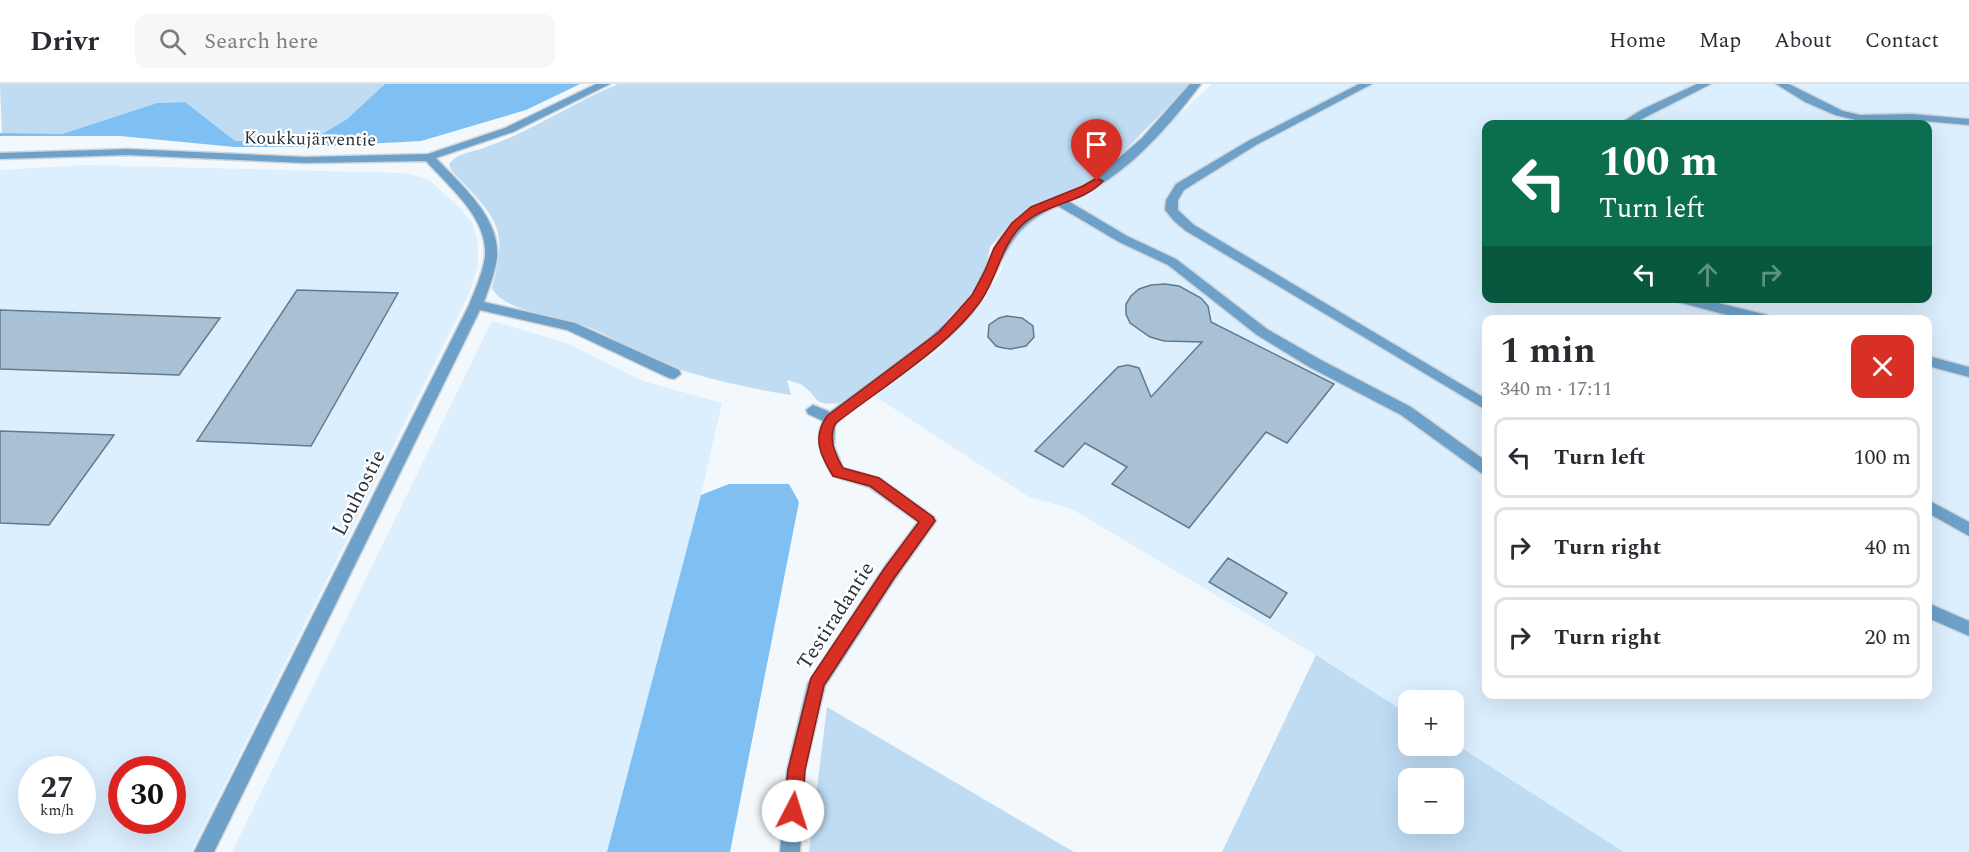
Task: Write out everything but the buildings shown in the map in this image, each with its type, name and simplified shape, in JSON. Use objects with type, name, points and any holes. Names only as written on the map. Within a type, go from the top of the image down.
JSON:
[{"type":"street","name":"Koukkujärventie","points":[[0,156],[128,152],[305,160],[429,158],[509,130],[605,84]]},
{"type":"street","points":[[813,410],[831,419],[944,335],[977,298],[1000,248],[1016,225],[1035,210],[1086,189],[1108,173],[1157,127],[1196,84]]},
{"type":"street","points":[[1367,84],[1252,143],[1180,187],[1172,197],[1170,207],[1174,214],[1190,228],[1482,403]]},
{"type":"street","points":[[1632,120],[1706,84]]},
{"type":"street","points":[[1782,84],[1809,100],[1839,113],[1860,118],[1912,117],[1969,122]]},
{"type":"street","name":"Louhostie","points":[[204,852],[476,305],[491,256],[490,235],[478,214],[429,158]]},
{"type":"street","points":[[1057,200],[1114,235],[1172,262],[1262,332],[1316,364],[1406,411],[1482,466]]},
{"type":"street","points":[[1698,303],[1747,315]]},
{"type":"street","points":[[476,305],[570,326],[674,374]]},
{"type":"street","points":[[1932,361],[1969,372]]},
{"type":"street","name":"Testiradantie","points":[[790,852],[796,770],[817,683],[889,574],[928,521],[874,482],[838,472],[827,454],[825,428],[831,419]]},
{"type":"street","points":[[1932,508],[1969,530]]},
{"type":"street","points":[[1932,612],[1969,629]]},
{"type":"shaded area","points":[[0,84],[385,84],[347,119],[307,143],[235,142],[185,102],[157,103],[62,134],[2,134]]},
{"type":"shaded area","points":[[385,84],[580,84],[526,110],[421,141],[309,147],[235,147],[120,136],[0,136],[0,133],[62,134],[157,103],[185,102],[235,141],[307,143],[347,119]]},
{"type":"shaded area","points":[[618,84],[1190,84],[1103,173],[1076,189],[1030,208],[1010,223],[990,247],[985,271],[967,299],[936,333],[841,403],[831,404],[820,402],[802,385],[789,380],[787,380],[791,395],[723,382],[657,362],[593,329],[508,303],[492,288],[499,247],[495,224],[472,192],[451,170],[449,164],[460,155],[516,135]]},
{"type":"shaded area","points":[[1212,84],[1969,84],[1969,852],[1624,852],[1464,749],[1464,690],[1398,690],[1398,708],[1316,655],[1072,509],[1029,497],[873,395],[940,349],[957,331],[984,299],[1001,271],[1006,253],[1022,227],[1037,212],[1068,202],[1094,189],[1114,174]]},
{"type":"shaded area","points":[[86,165],[403,173],[428,179],[459,207],[473,224],[478,243],[478,266],[469,294],[191,852],[0,852],[0,170]]},
{"type":"shaded area","points":[[492,321],[567,343],[643,381],[722,403],[701,495],[607,852],[232,852]]},
{"type":"shaded area","points":[[729,484],[789,484],[799,502],[730,852],[607,852],[701,495]]},
{"type":"shaded area","points":[[1316,655],[1398,708],[1398,756],[1464,756],[1464,749],[1624,852],[1222,852]]},
{"type":"shaded area","points":[[827,707],[1074,852],[809,852]]},
{"type":"route","points":[[793,811],[796,770],[817,683],[889,574],[928,521],[874,482],[838,472],[827,454],[825,428],[831,419],[944,335],[977,298],[1000,248],[1016,225],[1035,210],[1086,189],[1097,181]]}]
